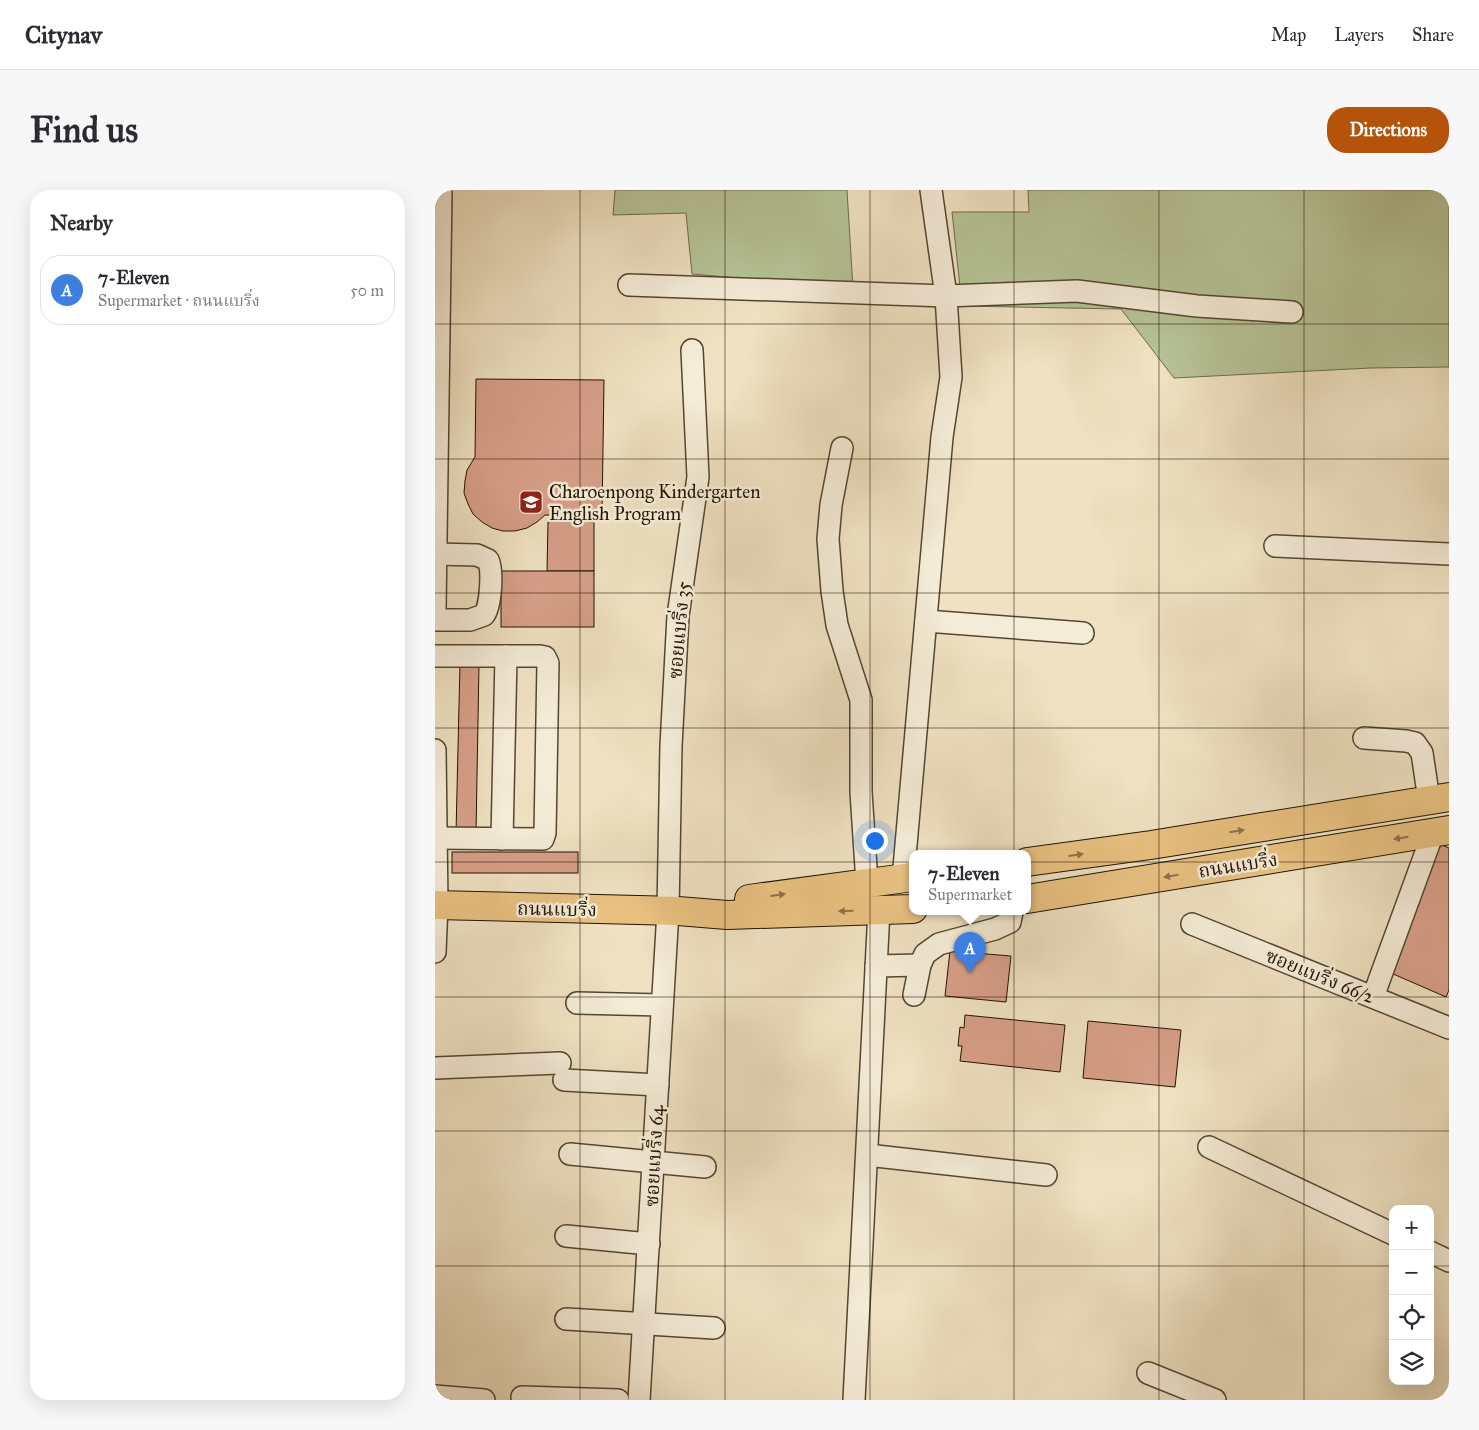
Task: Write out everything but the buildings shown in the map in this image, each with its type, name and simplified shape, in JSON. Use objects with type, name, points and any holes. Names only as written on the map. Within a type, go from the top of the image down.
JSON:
[{"type":"main road","name":"ถนนแบริ่ง","points":[[1031,861],[1151,845],[1439,799]]},
{"type":"main road","name":"ถนนแบริ่ง","points":[[1031,898],[1441,831]]},
{"type":"main road","name":"ถนนแบริ่ง","points":[[673,911],[908,878]]},
{"type":"main road","name":"ถนนแบริ่ง","points":[[436,905],[673,911],[727,915],[909,909]]},
{"type":"street","points":[[435,609],[437,251],[441,190]]},
{"type":"street","points":[[910,850],[925,621],[942,437],[951,378],[946,296],[931,190]]},
{"type":"street","points":[[629,285],[946,296],[1077,291],[1197,306],[1292,312]]},
{"type":"street","name":"ซอยแบริ่ง 35","points":[[673,911],[671,746],[678,616],[698,477],[692,350]]},
{"type":"street","points":[[843,448],[831,505],[827,539],[837,625],[861,700],[861,792],[867,883]]},
{"type":"street","points":[[1275,546],[1449,554]]},
{"type":"street","points":[[435,561],[477,554],[488,560],[491,567],[489,607],[484,615],[470,620],[435,620]]},
{"type":"street","points":[[925,621],[1083,633]]},
{"type":"street","points":[[435,656],[540,656],[545,657],[549,663],[543,838],[436,838]]},
{"type":"street","points":[[502,839],[506,656]]},
{"type":"street","points":[[1364,738],[1415,743],[1422,753],[1439,799]]},
{"type":"street","points":[[435,750],[435,952]]},
{"type":"street","points":[[1373,997],[1441,831]]},
{"type":"street","points":[[908,878],[909,863]]},
{"type":"street","points":[[854,1400],[879,910]]},
{"type":"street","name":"ซอยแบริ่ง 64","points":[[639,1400],[645,1323],[662,1005],[673,911]]},
{"type":"street","points":[[914,995],[919,965],[925,954],[939,944],[995,929],[1009,922],[1011,915]]},
{"type":"street","name":"ซอยแบริ่ง 66/2","points":[[1192,924],[1449,1028]]},
{"type":"street","points":[[876,966],[919,965]]},
{"type":"street","points":[[577,1003],[662,1005]]},
{"type":"street","points":[[435,1068],[562,1071],[658,1085]]},
{"type":"street","points":[[1209,1147],[1389,1232]]},
{"type":"street","points":[[570,1154],[705,1167]]},
{"type":"street","points":[[867,1155],[1046,1176]]},
{"type":"street","points":[[566,1236],[649,1244]]},
{"type":"street","points":[[1434,1254],[1449,1261]]},
{"type":"street","points":[[566,1319],[714,1328]]},
{"type":"street","points":[[1148,1373],[1215,1400]]},
{"type":"street","points":[[435,1396],[485,1400]]},
{"type":"street","points":[[522,1397],[618,1400]]},
{"type":"green space","points":[[615,190],[847,190],[853,288],[692,274],[686,213],[613,215]]},
{"type":"green space","points":[[1028,190],[1449,190],[1449,367],[1370,368],[1174,378],[1121,309],[962,306],[952,212],[1029,212]]},
{"type":"place","name":"Charoenpong Kindergarten English Program","points":[[531,502]]},
{"type":"place","name":"7-Eleven","points":[[970,973]]}]
